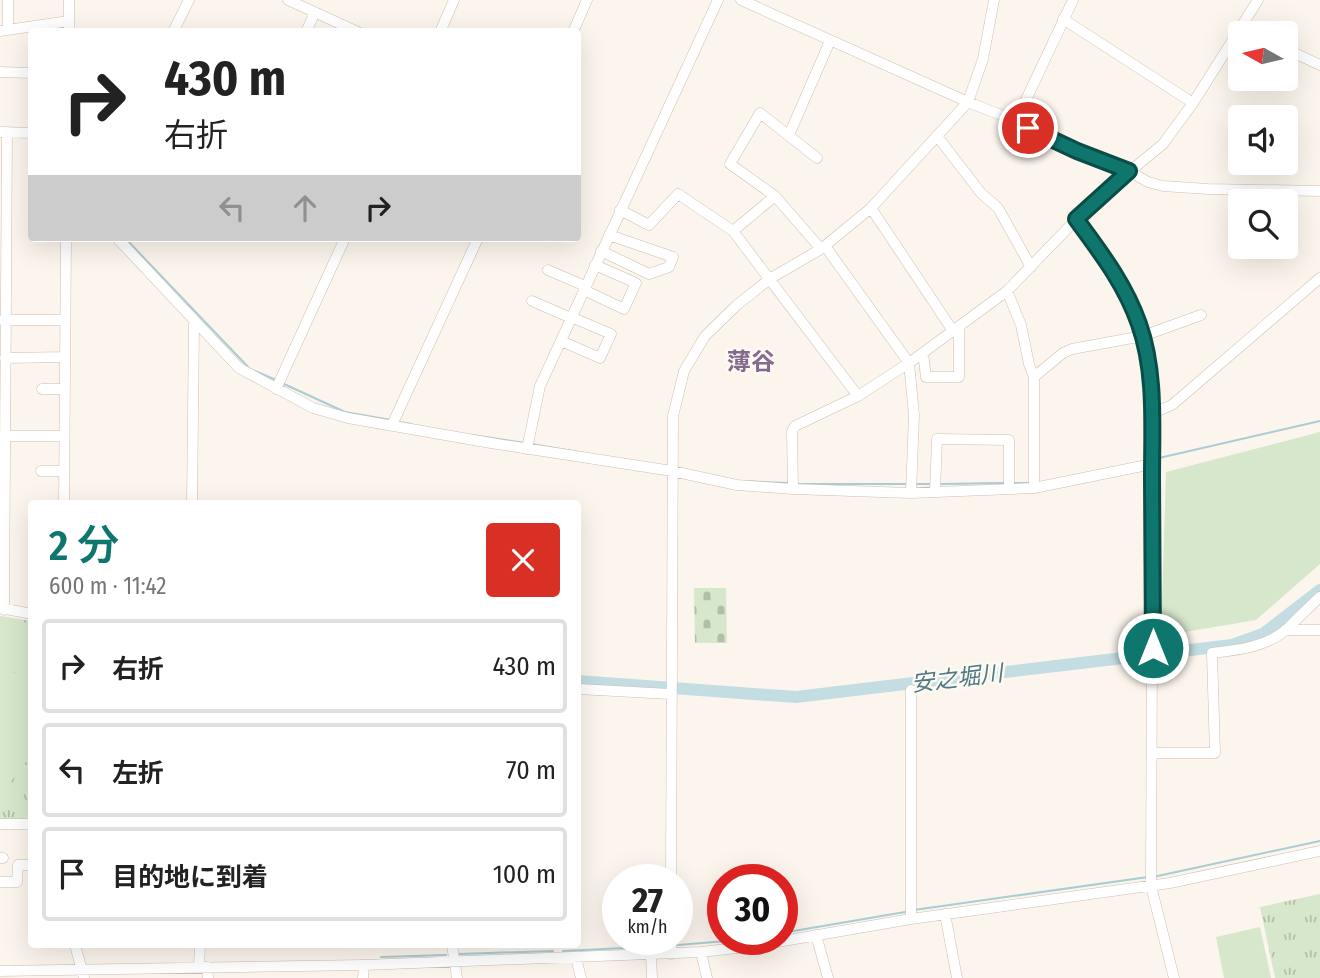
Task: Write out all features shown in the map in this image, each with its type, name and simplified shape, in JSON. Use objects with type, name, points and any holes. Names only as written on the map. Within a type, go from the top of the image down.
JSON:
[{"type":"street","points":[[8,0],[4,31],[28,29]]},
{"type":"street","points":[[43,28],[69,26],[69,0]]},
{"type":"street","points":[[175,28],[189,0]]},
{"type":"street","points":[[288,0],[349,28]]},
{"type":"street","points":[[442,28],[454,0]]},
{"type":"street","points":[[575,28],[587,0]]},
{"type":"street","points":[[527,449],[540,386],[718,0]]},
{"type":"street","points":[[741,0],[1016,121],[1077,151],[1163,186],[1320,191]]},
{"type":"street","points":[[671,864],[673,416],[684,371],[693,354],[716,325],[771,278],[823,247],[871,208],[968,102],[983,59],[994,0]]},
{"type":"street","points":[[1016,121],[1073,0]]},
{"type":"street","points":[[1244,21],[1258,0]]},
{"type":"street","points":[[308,28],[315,12]]},
{"type":"street","points":[[1063,19],[1192,103]]},
{"type":"street","points":[[789,135],[830,41]]},
{"type":"street","points":[[793,489],[792,440],[795,426],[858,396],[909,363],[1007,291],[1076,219],[1163,144],[1228,46]]},
{"type":"street","points":[[1298,55],[1320,65]]},
{"type":"street","points":[[0,72],[28,73]]},
{"type":"street","points":[[817,158],[760,113],[730,164],[775,196],[823,247],[909,363],[914,415],[911,493]]},
{"type":"street","points":[[28,133],[3,132],[5,358],[2,481],[2,609],[28,613]]},
{"type":"street","points":[[937,136],[981,193],[998,208],[1031,268]]},
{"type":"street","points":[[620,210],[649,225],[678,194],[733,231],[858,396]]},
{"type":"street","points":[[733,231],[775,196]]},
{"type":"street","points":[[871,208],[956,329],[959,377],[926,377],[923,353]]},
{"type":"street","points":[[1076,219],[1114,269],[1129,300],[1143,336],[1153,413],[1151,880],[1174,978]]},
{"type":"street","points":[[601,251],[649,274],[669,267],[673,257],[609,234]]},
{"type":"street","points":[[64,500],[66,242]]},
{"type":"street","points":[[121,242],[239,368],[313,408],[348,418],[672,471],[737,485],[793,489],[911,493],[1034,488],[1152,461]]},
{"type":"street","points":[[276,389],[343,242]]},
{"type":"street","points":[[392,425],[476,242]]},
{"type":"street","points":[[548,270],[624,309],[636,283],[595,265]]},
{"type":"street","points":[[1153,413],[1172,405],[1320,278]]},
{"type":"street","points":[[1007,291],[1021,325],[1034,377],[1034,488]]},
{"type":"street","points":[[532,301],[611,334],[600,358],[561,341]]},
{"type":"street","points":[[1034,377],[1063,353],[1072,349],[1143,336],[1200,315]]},
{"type":"street","points":[[3,320],[65,320]]},
{"type":"street","points":[[191,500],[194,323]]},
{"type":"street","points":[[5,358],[65,357]]},
{"type":"street","points":[[41,389],[65,389]]},
{"type":"street","points":[[3,436],[64,436]]},
{"type":"street","points":[[935,492],[937,439],[1009,440],[1009,489]]},
{"type":"street","points":[[41,471],[64,471]]},
{"type":"street","points":[[1153,752],[1215,754],[1212,653],[1243,649],[1262,643],[1285,630],[1320,597]]},
{"type":"street","points":[[1285,630],[1320,630]]},
{"type":"street","points":[[581,688],[670,694]]},
{"type":"street","points":[[911,690],[911,913]]},
{"type":"street","points":[[0,824],[28,824]]},
{"type":"street","points":[[693,953],[816,935],[911,913],[944,915],[1320,851]]},
{"type":"street","points":[[0,882],[18,882],[18,865],[28,865]]},
{"type":"street","points":[[944,915],[957,978]]},
{"type":"street","points":[[816,935],[828,978]]},
{"type":"street","points":[[76,948],[83,974]]},
{"type":"street","points":[[201,948],[205,971]]},
{"type":"street","points":[[452,948],[457,978]]},
{"type":"street","points":[[701,952],[707,978]]},
{"type":"street","points":[[0,971],[83,974],[205,971],[633,955]]},
{"type":"street","points":[[652,955],[652,978]]},
{"type":"street","points":[[576,958],[581,978]]},
{"type":"street","points":[[363,978],[364,965]]},
{"type":"green space","points":[[1320,432],[1320,564],[1256,620],[1161,636],[1166,472]]},
{"type":"green space","points":[[694,588],[726,588],[727,643],[695,643]]},
{"type":"green space","points":[[0,616],[28,621],[28,820],[0,820]]},
{"type":"green space","points":[[0,617],[28,623],[28,666],[12,663],[14,646],[0,643]]},
{"type":"green space","points":[[0,663],[16,674],[28,688],[28,758],[24,766],[0,791]]},
{"type":"green space","points":[[1320,894],[1320,978],[1275,978],[1260,907]]},
{"type":"green space","points":[[1260,927],[1271,978],[1224,978],[1216,937]]},
{"type":"waterway","points":[[129,242],[250,369],[276,380]]},
{"type":"waterway","points":[[284,384],[345,412],[391,420]]},
{"type":"waterway","points":[[1159,458],[1320,421]]},
{"type":"waterway","points":[[400,422],[411,424]]},
{"type":"waterway","points":[[472,435],[525,443]]},
{"type":"waterway","points":[[531,444],[584,453]]},
{"type":"waterway","points":[[741,481],[788,483]]},
{"type":"waterway","points":[[941,484],[1005,483]]},
{"type":"waterway","points":[[1014,483],[1030,483]]},
{"type":"waterway","points":[[797,484],[907,484]]},
{"type":"waterway","points":[[916,484],[932,484]]},
{"type":"waterway","name":"安之堀川","points":[[581,681],[796,697],[1232,645],[1263,634],[1320,590]]},
{"type":"waterway","points":[[1153,877],[1320,841]]},
{"type":"waterway","points":[[914,910],[1148,877]]},
{"type":"waterway","points":[[798,930],[905,912]]},
{"type":"waterway","points":[[693,944],[707,943]]},
{"type":"waterway","points":[[563,951],[602,949]]},
{"type":"waterway","points":[[459,954],[553,951]]},
{"type":"waterway","points":[[381,957],[446,955]]},
{"type":"district","name":"薄谷","points":[[751,362]]},
{"type":"route","points":[[1028,128],[1129,171],[1076,219],[1114,269],[1139,322],[1146,352],[1153,413],[1153,648]]}]
